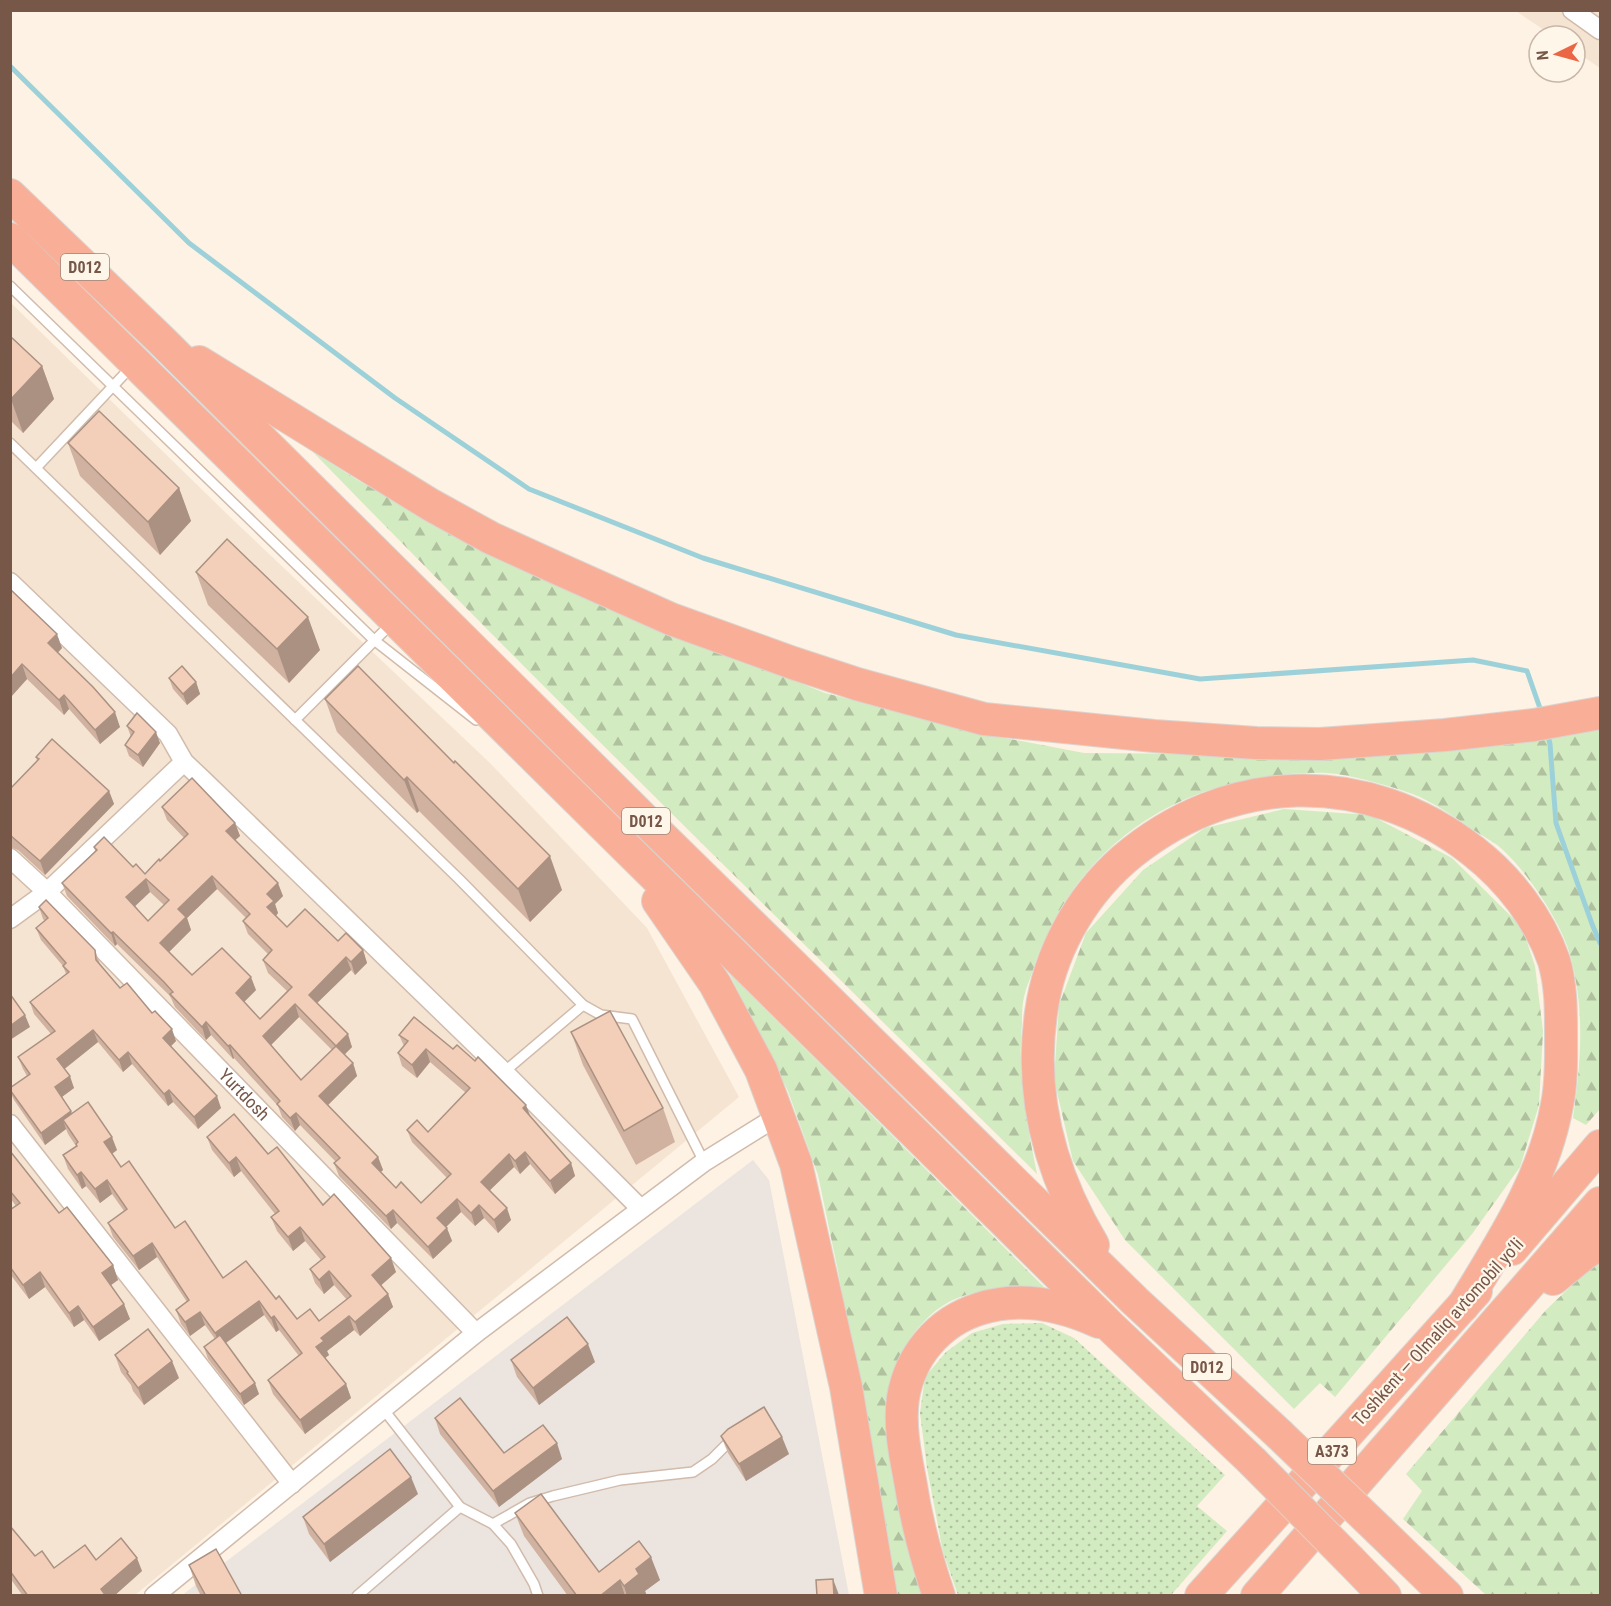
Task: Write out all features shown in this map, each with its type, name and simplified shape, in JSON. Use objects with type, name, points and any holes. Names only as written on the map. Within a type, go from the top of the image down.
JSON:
[{"type":"highway","name":"D012","points":[[10,195],[160,339],[1135,1301],[1279,1434],[1447,1596]]},
{"type":"highway","name":"D012","points":[[10,239],[136,363],[385,630],[573,795],[1113,1329],[1252,1461],[1385,1596]]},
{"type":"highway","points":[[160,339],[244,388],[431,505],[492,538],[559,569],[671,619],[782,659],[857,684],[984,719],[1154,736],[1256,743],[1320,744],[1445,735],[1551,723],[1600,712]]},
{"type":"highway","points":[[1135,1301],[1099,1255],[1079,1221],[1049,1150],[1041,1109],[1037,1068],[1039,1026],[1045,984],[1059,946],[1080,908],[1108,874],[1142,844],[1177,821],[1216,804],[1257,794],[1300,790],[1346,793],[1387,804],[1425,819],[1459,840],[1490,865],[1517,894],[1538,926],[1553,961],[1562,997],[1562,1072],[1557,1106],[1537,1174],[1506,1235],[1463,1306]]},
{"type":"highway","points":[[573,795],[646,885],[715,984],[761,1070],[796,1164],[842,1365],[881,1596]]},
{"type":"highway","name":"Toshkent — Olmaliq avtomobil yo‘li","points":[[1201,1596],[1463,1306],[1600,1146]]},
{"type":"highway","name":"Toshkent — Olmaliq avtomobil yo‘li","points":[[1257,1596],[1600,1203]]},
{"type":"highway","points":[[1489,1330],[1585,1253],[1600,1244]]},
{"type":"highway","points":[[939,1596],[915,1511],[902,1421],[903,1399],[919,1355],[933,1336],[948,1323],[967,1313],[1006,1304],[1029,1303],[1072,1310],[1113,1329]]},
{"type":"street","points":[[1572,10],[1600,30]]},
{"type":"street","points":[[10,582],[168,734],[184,762],[504,1072],[641,1209]]},
{"type":"street","points":[[10,919],[47,892],[184,762]]},
{"type":"street","name":"Yurtdosh","points":[[10,858],[47,892],[476,1333]]},
{"type":"street","points":[[154,1596],[476,1333],[704,1162],[778,1116]]},
{"type":"street","points":[[10,1124],[292,1484]]},
{"type":"lane","points":[[10,286],[113,386],[385,630],[483,725]]},
{"type":"lane","points":[[36,468],[136,363]]},
{"type":"lane","points":[[10,443],[459,879],[583,1005],[601,1015],[633,1019],[704,1162]]},
{"type":"lane","points":[[295,720],[385,630]]},
{"type":"lane","points":[[501,739],[573,795]]},
{"type":"lane","points":[[504,1072],[583,1005]]},
{"type":"lane","points":[[384,1410],[460,1507],[493,1524],[511,1544],[534,1584],[538,1596]]},
{"type":"lane","points":[[493,1524],[530,1503],[553,1496],[620,1480],[693,1472],[712,1459],[736,1434]]},
{"type":"lane","points":[[357,1596],[460,1507]]},
{"type":"shaded area","points":[[1516,11],[1600,11],[1600,68],[1587,59],[1587,24],[1535,24]]},
{"type":"shaded area","points":[[10,302],[230,517],[491,764],[647,928],[739,1097],[135,1595],[11,1595]]},
{"type":"shaded area","points":[[753,1160],[769,1180],[849,1595],[181,1596]]},
{"type":"green space","points":[[312,451],[359,481],[539,577],[825,693],[989,735],[1084,753],[1318,755],[1600,725],[1600,1109],[1586,1125],[1573,1118],[1578,1077],[1580,1018],[1571,958],[1567,944],[1552,914],[1512,859],[1496,844],[1412,794],[1368,780],[1337,774],[1280,775],[1222,786],[1185,799],[1151,817],[1120,839],[1093,865],[1069,896],[1049,930],[1027,986],[1023,1004],[1022,1081],[1037,1174],[582,724]]},
{"type":"green space","points":[[1284,809],[1370,815],[1452,858],[1522,927],[1535,966],[1543,1031],[1539,1105],[1520,1167],[1472,1234],[1335,1397],[1320,1383],[1294,1409],[1125,1240],[1073,1161],[1054,1079],[1059,1005],[1086,933],[1143,870],[1205,828]]},
{"type":"green space","points":[[729,973],[1047,1290],[989,1291],[970,1294],[951,1301],[935,1311],[920,1325],[899,1360],[892,1379],[888,1418],[891,1440],[901,1475],[927,1595],[896,1595],[838,1271],[818,1175],[788,1091]]},
{"type":"green space","points":[[1600,1261],[1600,1595],[1486,1595],[1403,1519],[1422,1491],[1406,1474],[1546,1310]]},
{"type":"green space","points":[[1042,1323],[1074,1338],[1225,1475],[1197,1506],[1227,1531],[1171,1595],[958,1595],[943,1552],[927,1468],[920,1413],[925,1377],[946,1352],[972,1333],[1003,1324]]},
{"type":"building","points":[[10,336],[42,366],[11,399],[10,399]]},
{"type":"building","points":[[99,411],[179,488],[148,522],[68,443]]},
{"type":"building","points":[[227,539],[308,617],[277,649],[196,572]]},
{"type":"building","points":[[10,589],[57,634],[48,643],[115,712],[95,730],[64,695],[59,700],[22,664],[10,678]]},
{"type":"building","points":[[182,666],[196,682],[183,694],[169,678]]},
{"type":"building","points":[[358,666],[550,856],[518,889],[407,777],[404,780],[325,699]]},
{"type":"building","points":[[137,713],[156,732],[138,755],[125,745],[134,732],[127,726]]},
{"type":"building","points":[[52,739],[109,791],[40,861],[10,835],[10,789],[39,759],[36,757]]},
{"type":"building","points":[[192,778],[235,823],[226,831],[278,883],[267,894],[274,901],[267,907],[287,927],[305,909],[338,941],[346,933],[363,950],[351,962],[346,957],[309,995],[348,1034],[336,1046],[353,1063],[319,1096],[378,1157],[372,1163],[396,1188],[401,1182],[421,1203],[451,1174],[407,1130],[417,1120],[428,1132],[470,1088],[426,1049],[412,1065],[398,1053],[408,1041],[399,1035],[414,1017],[453,1049],[457,1045],[475,1061],[478,1057],[526,1105],[523,1108],[571,1163],[550,1181],[525,1152],[515,1161],[509,1154],[481,1182],[507,1208],[494,1220],[479,1205],[471,1213],[457,1199],[437,1218],[447,1228],[428,1247],[393,1210],[386,1216],[334,1163],[340,1158],[296,1113],[290,1118],[277,1104],[280,1101],[230,1045],[228,1046],[206,1022],[202,1027],[170,994],[173,992],[164,982],[62,883],[97,850],[94,847],[104,837],[133,867],[136,864],[145,874],[188,834],[162,807]],"holes":[[[212,876],[250,914],[243,921],[272,950],[263,960],[292,987],[260,1019],[236,993],[251,977],[222,948],[192,975],[160,943],[186,917],[178,909]],[[146,879],[169,900],[148,921],[126,897]],[[295,1004],[336,1046],[301,1080],[263,1036]]]},
{"type":"building","points":[[46,900],[95,950],[96,960],[120,988],[127,983],[152,1013],[155,1011],[172,1029],[163,1038],[217,1096],[194,1117],[169,1090],[164,1094],[128,1052],[119,1060],[93,1030],[57,1059],[70,1076],[55,1087],[71,1111],[41,1133],[10,1090],[30,1074],[18,1057],[55,1031],[30,1002],[69,972],[63,966],[66,963],[36,928],[48,918],[39,907]]},
{"type":"building","points":[[10,994],[25,1015],[10,1026]]},
{"type":"building","points":[[610,1011],[663,1108],[624,1131],[571,1032]]},
{"type":"building","points":[[88,1102],[112,1137],[104,1142],[121,1167],[129,1161],[175,1228],[185,1221],[223,1278],[246,1261],[276,1299],[279,1296],[297,1319],[310,1309],[319,1321],[351,1296],[329,1271],[319,1280],[310,1269],[325,1257],[300,1227],[288,1237],[271,1217],[279,1211],[236,1157],[229,1163],[207,1137],[234,1114],[268,1154],[277,1147],[323,1205],[334,1194],[391,1258],[372,1275],[388,1294],[355,1322],[349,1316],[321,1338],[324,1341],[316,1347],[346,1384],[300,1420],[268,1380],[302,1353],[274,1316],[271,1318],[259,1301],[215,1333],[200,1312],[185,1322],[176,1310],[189,1300],[152,1243],[133,1256],[108,1223],[127,1209],[107,1180],[95,1189],[81,1172],[77,1175],[63,1155],[77,1146],[78,1142],[63,1120]]},
{"type":"building","points":[[10,1151],[59,1213],[67,1207],[113,1265],[102,1273],[124,1304],[93,1327],[78,1306],[69,1313],[40,1272],[23,1285],[10,1267],[10,1210],[20,1203],[10,1191]]},
{"type":"building","points":[[567,1317],[588,1344],[533,1388],[511,1360]]},
{"type":"building","points":[[148,1329],[172,1361],[138,1388],[115,1355]]},
{"type":"building","points":[[220,1335],[255,1383],[240,1394],[204,1347]]},
{"type":"building","points":[[460,1398],[504,1453],[543,1425],[557,1443],[493,1491],[435,1418]]},
{"type":"building","points":[[764,1407],[782,1437],[739,1464],[721,1436],[728,1429]]},
{"type":"building","points":[[390,1449],[411,1477],[324,1544],[303,1517]]},
{"type":"building","points":[[541,1494],[599,1572],[639,1541],[651,1557],[636,1569],[639,1574],[624,1586],[620,1580],[600,1596],[577,1596],[515,1513]]},
{"type":"building","points":[[10,1526],[35,1556],[42,1551],[54,1568],[85,1545],[96,1560],[121,1538],[137,1558],[101,1589],[106,1596],[28,1596],[10,1571]]},
{"type":"building","points":[[216,1549],[242,1596],[206,1596],[189,1565]]},
{"type":"building","points":[[833,1579],[834,1596],[817,1596],[816,1580]]},
{"type":"waterway","points":[[10,66],[189,243],[395,398],[529,489],[703,558],[956,635],[1200,679],[1473,660],[1527,671],[1542,714]]},
{"type":"waterway","points":[[1547,731],[1556,823],[1600,943]]}]
